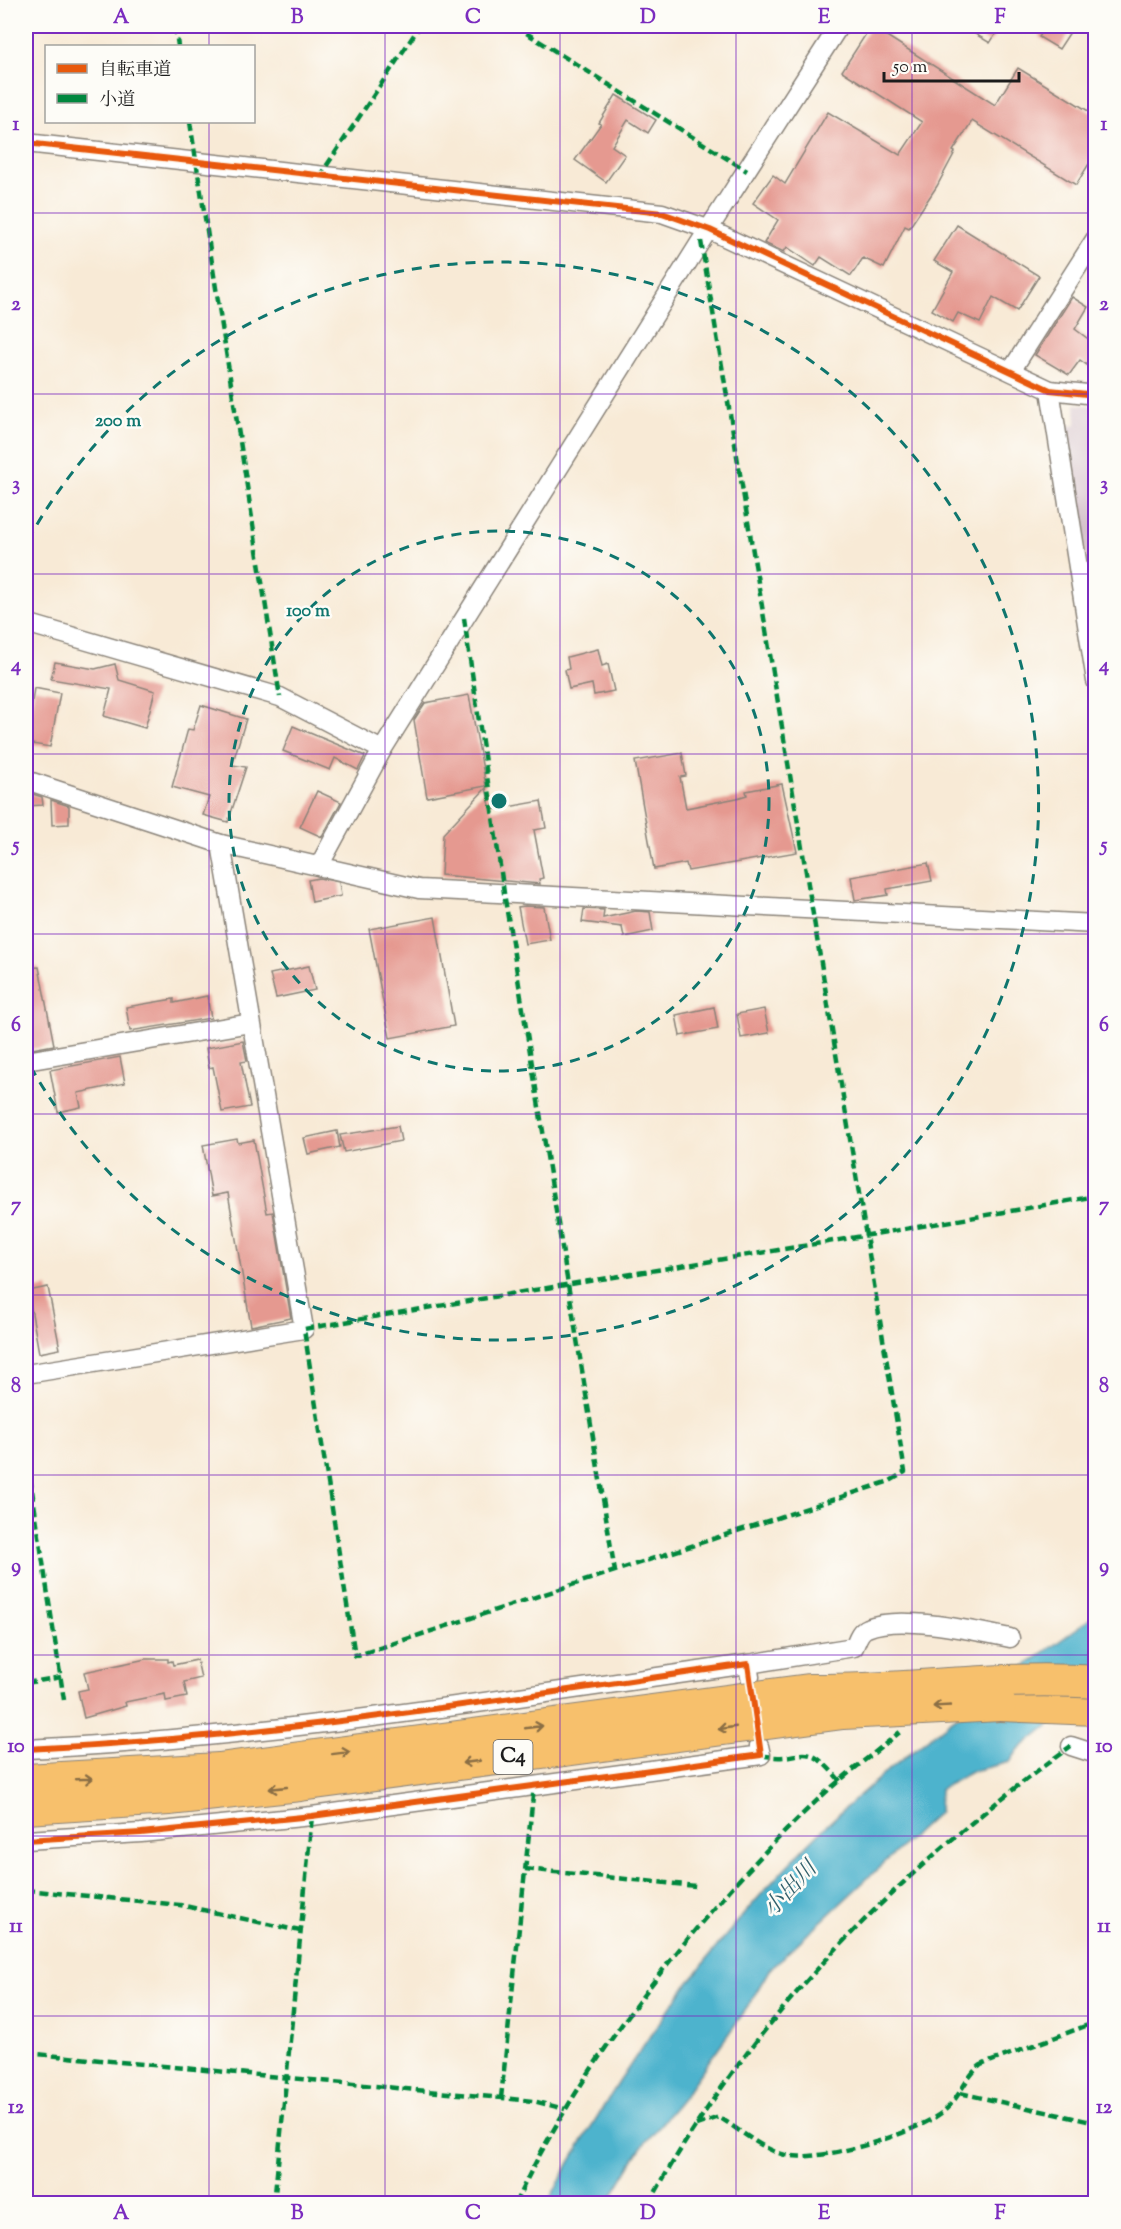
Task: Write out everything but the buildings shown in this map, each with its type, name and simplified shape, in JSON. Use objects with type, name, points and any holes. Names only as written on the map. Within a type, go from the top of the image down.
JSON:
[{"type":"highway","name":"C4","points":[[26,1780],[219,1769],[809,1690],[886,1675],[954,1669],[1095,1667]]},
{"type":"highway","name":"C4","points":[[809,1690],[851,1691],[996,1681],[1095,1682]]},
{"type":"highway","name":"C4","points":[[26,1808],[169,1799],[300,1785],[843,1713],[947,1706],[1055,1707],[1095,1711]]},
{"type":"street","points":[[319,866],[382,750],[701,240],[710,230],[839,26]]},
{"type":"street","points":[[26,143],[662,213],[710,230],[1050,390],[1095,395]]},
{"type":"street","points":[[1011,371],[1095,238]]},
{"type":"street","points":[[1050,390],[1095,681]]},
{"type":"street","points":[[26,623],[280,697],[382,750]]},
{"type":"street","points":[[26,780],[221,843],[419,889],[1095,924]]},
{"type":"street","points":[[26,1374],[304,1329],[221,843]]},
{"type":"street","points":[[26,1061],[251,1023]]},
{"type":"street","points":[[26,1749],[186,1739],[749,1670],[854,1647],[861,1632],[867,1628],[910,1623],[969,1629],[1010,1638]]},
{"type":"street","points":[[26,1840],[141,1833],[312,1816],[760,1755],[759,1746]]},
{"type":"street","points":[[1071,1746],[1095,1754]]},
{"type":"shaded area","points":[[1075,404],[1095,406],[1095,614],[1065,427],[1076,424]]},
{"type":"water","name":"小出川","points":[[1095,1615],[1095,1688],[1018,1750],[1010,1762],[973,1771],[940,1789],[939,1812],[769,1970],[747,2008],[681,2100],[640,2149],[608,2203],[547,2204],[606,2102],[673,2004],[746,1912],[786,1867],[827,1825],[923,1742]]},
{"type":"marked path","points":[[175,26],[178,45]]},
{"type":"marked path","points":[[319,177],[420,26]]},
{"type":"marked path","points":[[515,26],[747,171]]},
{"type":"marked path","points":[[190,123],[280,697]]},
{"type":"marked path","points":[[701,241],[778,702],[803,856],[829,1010],[854,1164],[880,1318],[905,1472],[890,1481],[355,1656],[304,1329],[799,1247],[898,1230],[1096,1196]]},
{"type":"marked path","points":[[464,618],[504,893],[615,1572]]},
{"type":"marked path","points":[[26,1451],[64,1700]]},
{"type":"marked path","points":[[26,1683],[61,1677]]},
{"type":"marked path","points":[[515,2204],[575,2094],[612,2038],[694,1932],[737,1882],[826,1792],[900,1732]]},
{"type":"marked path","points":[[649,2204],[689,2135],[734,2071],[782,2009],[834,1951],[947,1843],[1071,1746]]},
{"type":"marked path","points":[[761,1755],[775,1757],[809,1755],[827,1767],[840,1781]]},
{"type":"marked path","points":[[501,2098],[534,1786]]},
{"type":"marked path","points":[[274,2204],[312,1816]]},
{"type":"marked path","points":[[525,1869],[696,1886]]},
{"type":"marked path","points":[[26,1890],[180,1905],[300,1931]]},
{"type":"marked path","points":[[696,2125],[719,2117],[763,2146],[791,2156],[848,2150],[893,2136],[931,2120],[950,2106],[971,2075],[981,2065],[1096,2022]]},
{"type":"marked path","points":[[26,2053],[533,2101],[565,2109]]},
{"type":"marked path","points":[[960,2093],[1096,2123]]},
{"type":"cycle path","points":[[26,143],[662,213],[710,230],[1050,390],[1096,395]]},
{"type":"cycle path","points":[[26,1749],[117,1744],[298,1726],[748,1664],[761,1755],[312,1816],[141,1833],[26,1840]]}]
